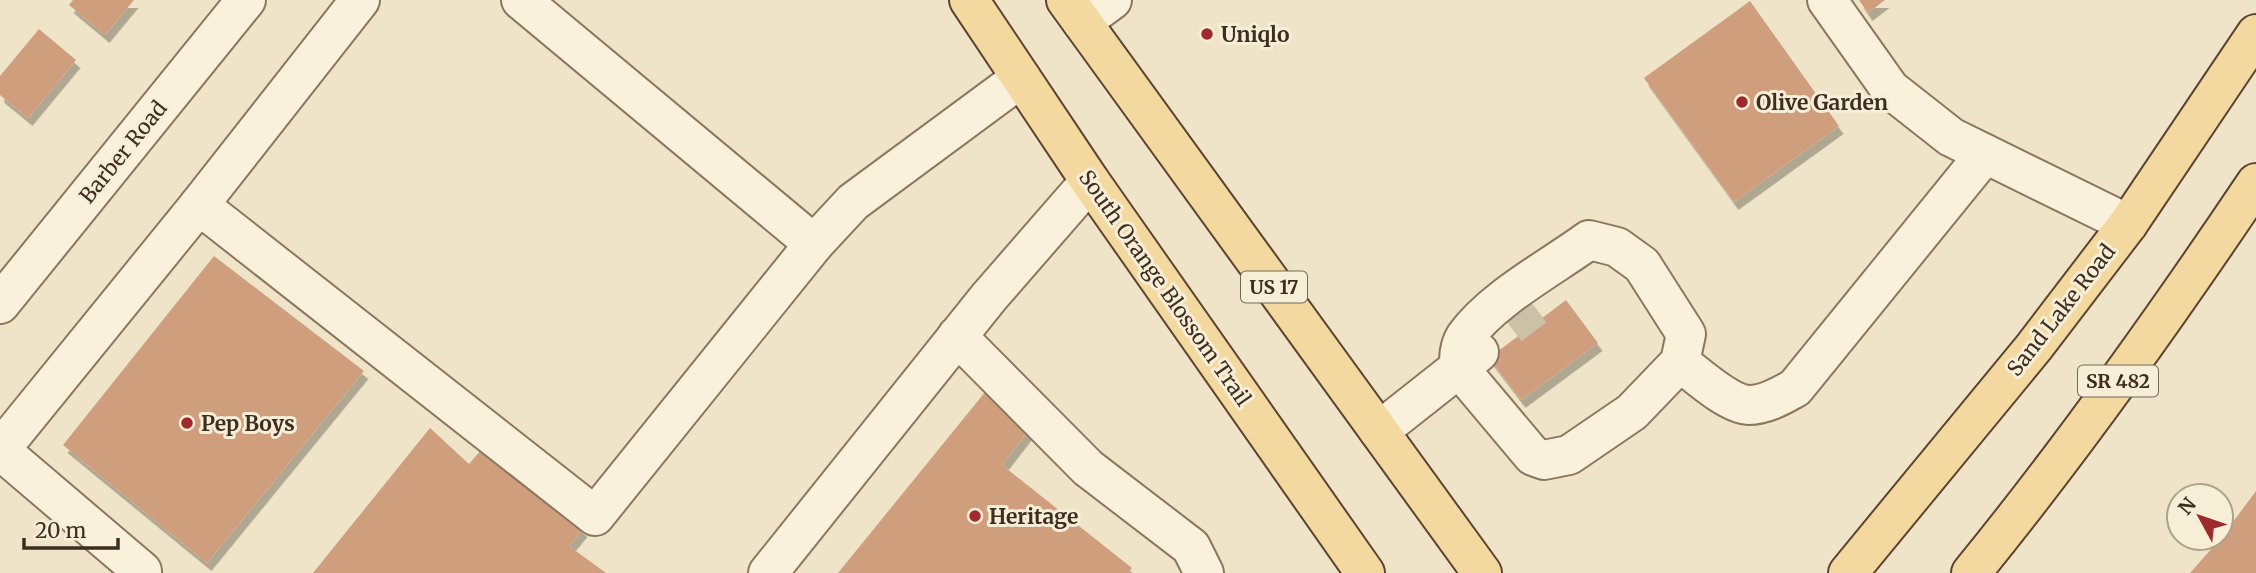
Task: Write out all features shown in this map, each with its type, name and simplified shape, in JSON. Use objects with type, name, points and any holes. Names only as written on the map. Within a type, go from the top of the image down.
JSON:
[{"type":"main road","name":"South Orange Blossom Trail","points":[[969,0],[1090,181],[1365,573]]},
{"type":"main road","name":"US 17","points":[[1087,7],[1378,431],[1482,573]]},
{"type":"main road","name":"Sand Lake Road","points":[[1848,573],[2034,347],[2128,223],[2256,34]]},
{"type":"main road","name":"SR 482","points":[[1971,573],[2029,502],[2176,303],[2256,183]]},
{"type":"street","name":"Barber Road","points":[[0,304],[246,0]]},
{"type":"street","points":[[142,570],[0,450],[199,205],[360,0]]},
{"type":"street","points":[[521,0],[814,244]]},
{"type":"street","points":[[1827,0],[1890,89],[1951,137],[2128,223]]},
{"type":"street","points":[[199,205],[595,516],[814,244],[853,202],[1021,78]]},
{"type":"street","points":[[1680,362],[1716,390],[1748,405],[1770,401],[1796,388],[1985,154]]},
{"type":"street","points":[[768,573],[957,336],[1090,181]]},
{"type":"street","points":[[1589,240],[1617,247],[1643,265],[1686,334],[1680,362],[1632,412],[1569,456],[1544,460],[1532,456],[1459,368],[1459,351],[1465,337],[1498,305],[1589,240]]},
{"type":"street","points":[[1378,431],[1522,317],[1617,247]]},
{"type":"street","points":[[957,336],[1088,468],[1191,547],[1204,573]]},
{"type":"building","points":[[73,0],[134,0],[105,35],[69,5]]},
{"type":"building","points":[[1859,0],[1885,0],[1868,13]]},
{"type":"building","name":"Olive Garden","points":[[1750,1],[1839,126],[1734,202],[1644,78]]},
{"type":"building","points":[[39,29],[76,60],[28,118],[0,95],[0,76]]},
{"type":"building","points":[[214,256],[364,371],[207,563],[63,445]]},
{"type":"building","points":[[1566,300],[1598,343],[1521,400],[1489,358]]},
{"type":"building","name":"Heritage","points":[[990,386],[1036,421],[1002,465],[1132,568],[1128,573],[838,573]]},
{"type":"building","points":[[430,428],[469,464],[482,449],[583,529],[569,546],[606,573],[313,573]]},
{"type":"building","points":[[2256,491],[2256,573],[2190,573],[2209,552],[2235,552],[2235,519]]},
{"type":"tunnel","points":[[1510,326],[1535,307]]},
{"type":"place","name":"Uniqlo","points":[[1207,34]]},
{"type":"place","name":"Olive Garden","points":[[1742,102]]},
{"type":"place","name":"Pep Boys","points":[[187,423]]},
{"type":"place","name":"Heritage","points":[[975,516]]}]
